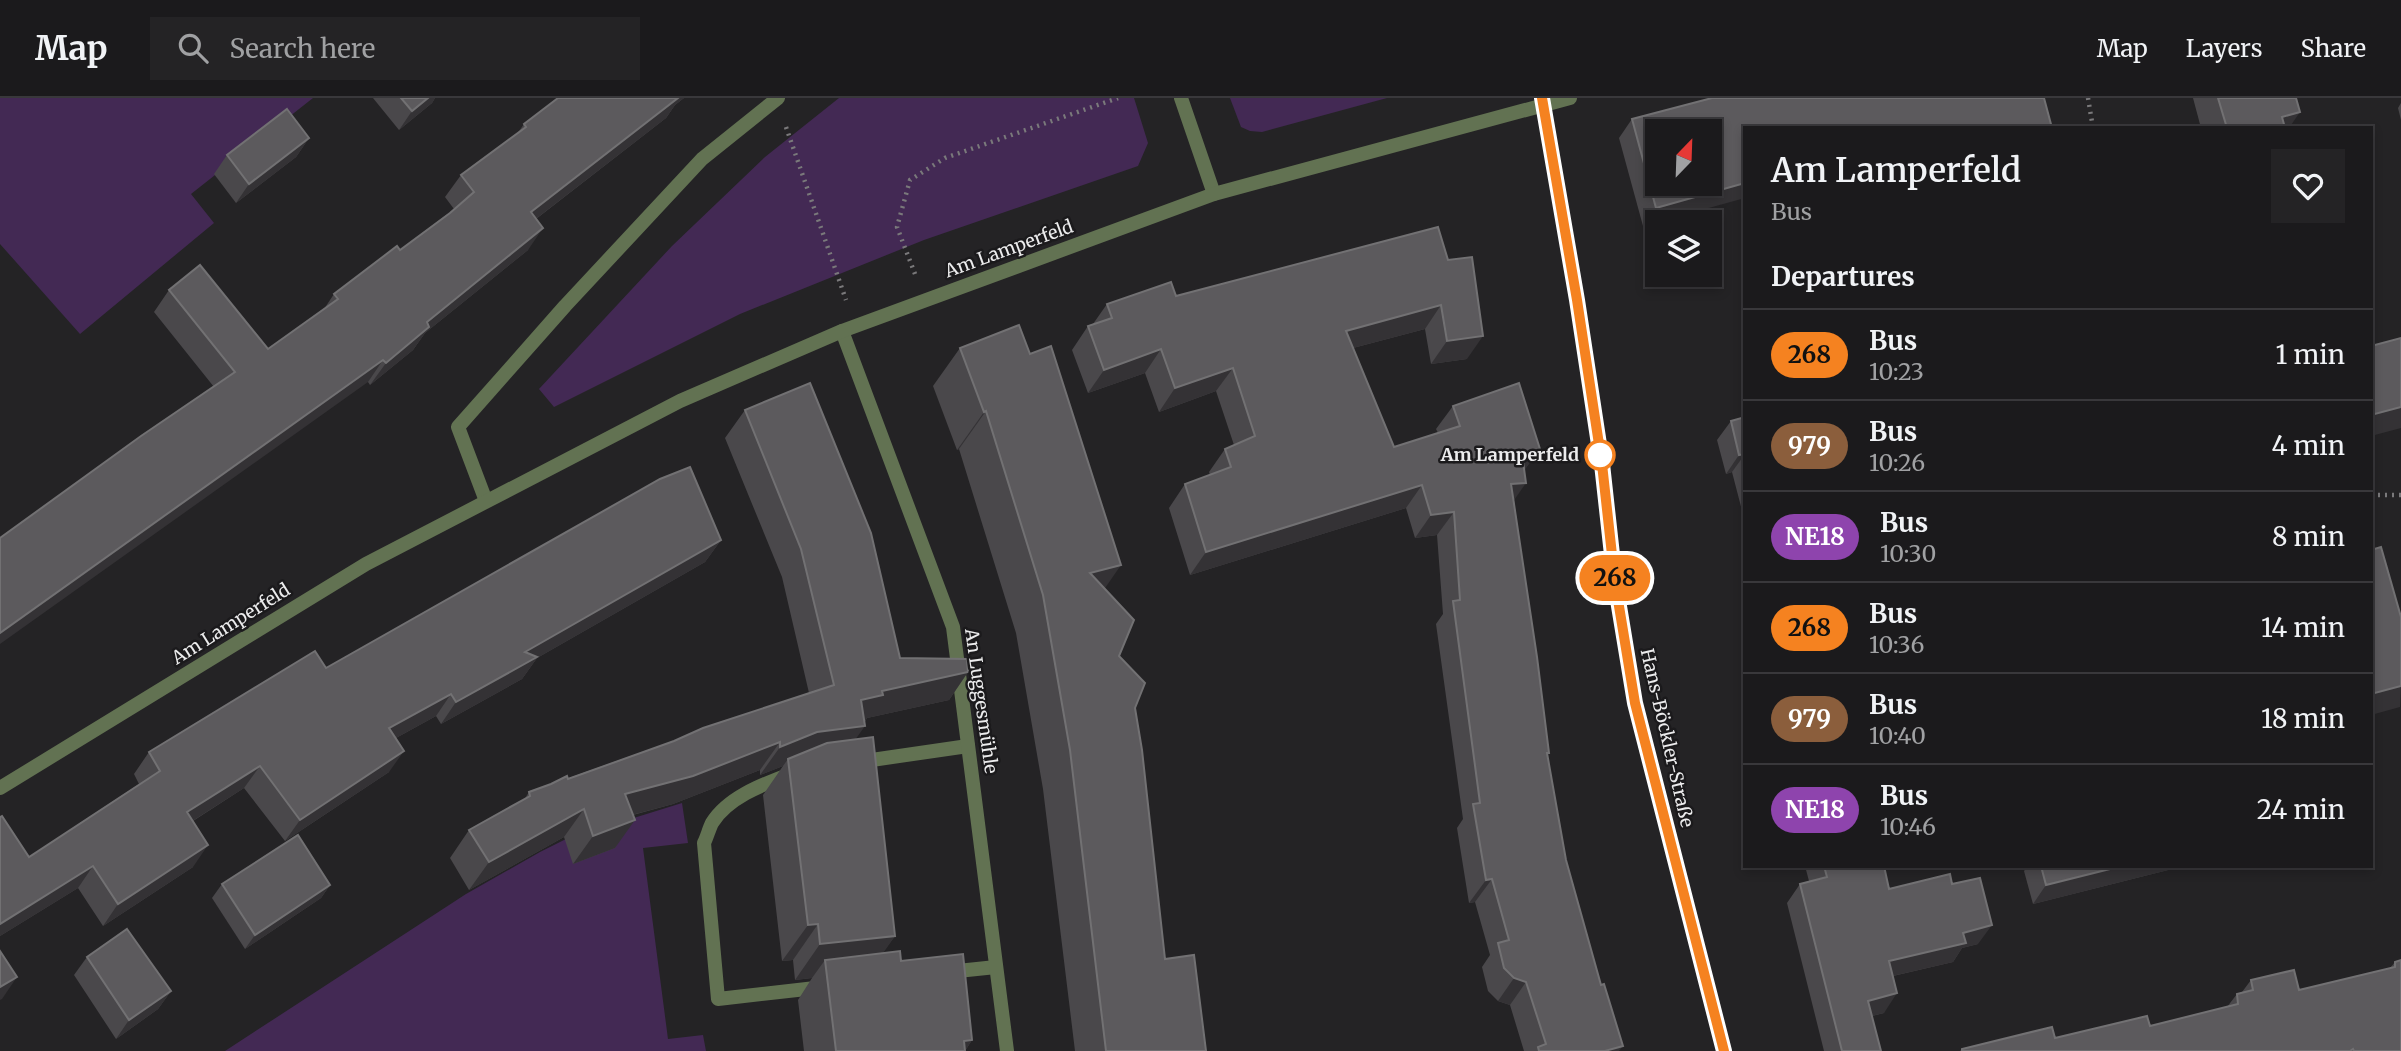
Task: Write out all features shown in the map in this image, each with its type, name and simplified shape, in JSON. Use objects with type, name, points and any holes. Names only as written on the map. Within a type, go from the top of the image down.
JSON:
[{"type":"main road","name":"Hans-Böckler-Straße","points":[[1542,101],[1577,300],[1602,464],[1615,582],[1635,703],[1724,1051]]},
{"type":"street","points":[[1181,98],[1214,194]]},
{"type":"street","name":"Am Lamperfeld","points":[[0,788],[366,564],[680,401],[849,329],[1214,194],[1542,101],[1570,98]]},
{"type":"street","points":[[486,500],[458,427],[565,306],[702,159],[777,99]]},
{"type":"street","name":"An Luggesmühle","points":[[849,329],[953,627],[1007,1051]]},
{"type":"street","points":[[838,765],[968,746]]},
{"type":"street","points":[[799,771],[759,786],[730,805],[713,822],[704,843],[718,999],[837,985]]},
{"type":"street","points":[[930,974],[996,967]]},
{"type":"path","points":[[925,300],[897,227],[910,180],[945,158],[1118,98]]},
{"type":"path","points":[[2088,98],[2093,126]]},
{"type":"path","points":[[777,99],[849,329]]},
{"type":"path","points":[[2373,495],[2401,495]]},
{"type":"shaded area","points":[[0,98],[313,98],[191,194],[214,223],[80,334],[0,244]]},
{"type":"shaded area","points":[[839,98],[1134,98],[1148,143],[1138,166],[924,240],[740,314],[554,407],[539,389],[672,246],[765,157]]},
{"type":"shaded area","points":[[1230,98],[1387,98],[1262,132],[1241,127]]},
{"type":"shaded area","points":[[682,803],[688,843],[643,848],[668,1039],[703,1035],[706,1051],[225,1051],[466,894],[540,852],[566,839]]},
{"type":"building","points":[[401,98],[428,98],[412,111]]},
{"type":"building","points":[[558,98],[678,98],[531,212],[543,228],[427,322],[429,327],[386,363],[383,360],[0,633],[0,538],[235,372],[169,290],[200,265],[268,349],[338,299],[334,294],[397,246],[400,250],[450,213],[474,192],[461,175],[526,127],[524,124]]},
{"type":"building","points":[[1712,98],[2044,98],[2051,126],[1743,126],[1743,184],[1722,189],[1722,119],[1645,119],[1645,167],[1632,119]]},
{"type":"building","points":[[2218,98],[2296,98],[2300,112],[2282,117],[2284,126],[2226,126]]},
{"type":"building","points":[[287,109],[309,138],[249,184],[227,155]]},
{"type":"building","points":[[1653,196],[1699,196],[1656,208]]},
{"type":"building","points":[[1438,227],[1448,260],[1472,257],[1483,336],[1447,341],[1441,305],[1346,331],[1394,447],[1460,426],[1453,406],[1519,383],[1540,449],[1522,454],[1526,483],[1511,484],[1537,657],[1547,753],[1566,860],[1601,985],[1604,984],[1623,1046],[1605,1051],[1539,1051],[1538,1047],[1546,1044],[1526,982],[1514,978],[1504,968],[1498,943],[1509,940],[1492,879],[1486,880],[1473,804],[1480,803],[1453,601],[1460,600],[1454,512],[1431,515],[1422,485],[1206,552],[1185,484],[1231,467],[1225,449],[1255,436],[1233,368],[1175,388],[1161,349],[1104,370],[1088,326],[1112,318],[1107,304],[1171,282],[1176,296]]},
{"type":"building","points":[[1019,325],[1030,354],[1051,346],[1121,565],[1090,573],[1134,620],[1119,656],[1145,683],[1135,708],[1165,959],[1194,955],[1206,1051],[1106,1051],[1070,750],[1043,595],[986,411],[984,412],[960,348]]},
{"type":"building","points":[[2401,338],[2401,407],[2373,414],[2373,345]]},
{"type":"building","points":[[810,383],[871,533],[900,658],[967,659],[968,672],[882,691],[883,695],[861,700],[865,726],[817,732],[780,747],[780,742],[693,776],[625,794],[635,820],[593,836],[584,809],[489,862],[469,830],[530,796],[529,792],[567,776],[568,779],[674,741],[703,728],[834,685],[801,549],[745,410]]},
{"type":"building","points":[[1743,418],[1743,454],[1739,455],[1731,421]]},
{"type":"building","points":[[690,467],[721,540],[525,652],[537,657],[456,702],[451,694],[389,728],[404,751],[300,820],[260,766],[187,812],[208,845],[118,904],[93,866],[0,924],[0,817],[2,816],[29,857],[160,771],[149,752],[315,651],[326,668],[660,479]]},
{"type":"building","points":[[2381,547],[2401,617],[2401,686],[2373,693],[2373,549]]},
{"type":"building","points":[[873,737],[895,936],[820,944],[818,924],[808,925],[788,759],[827,743]]},
{"type":"building","points":[[298,835],[330,885],[255,935],[222,884]]},
{"type":"building","points":[[1825,868],[1884,868],[1889,889],[1950,874],[1952,884],[1980,878],[1992,925],[1963,933],[1966,943],[1889,961],[1897,993],[1868,1001],[1881,1051],[1842,1051],[1800,884],[1827,877]]},
{"type":"building","points":[[2042,868],[2114,868],[2046,885]]},
{"type":"building","points":[[127,929],[171,991],[129,1020],[87,957]]},
{"type":"building","points":[[0,951],[17,977],[0,987]]},
{"type":"building","points":[[900,951],[901,961],[963,954],[972,1040],[964,1041],[965,1051],[836,1051],[825,960]]},
{"type":"building","points":[[2401,960],[2401,1051],[1962,1051],[2052,1027],[2055,1038],[2147,1016],[2150,1026],[2238,1004],[2237,994],[2253,990],[2251,980],[2294,970],[2299,990],[2395,967],[2395,962]]},
{"type":"bus line","name":"268","points":[[1542,98],[1577,300],[1602,464],[1615,582],[1635,703],[1724,1051]]},
{"type":"place","name":"Am Lamperfeld","points":[[1600,455]]}]
